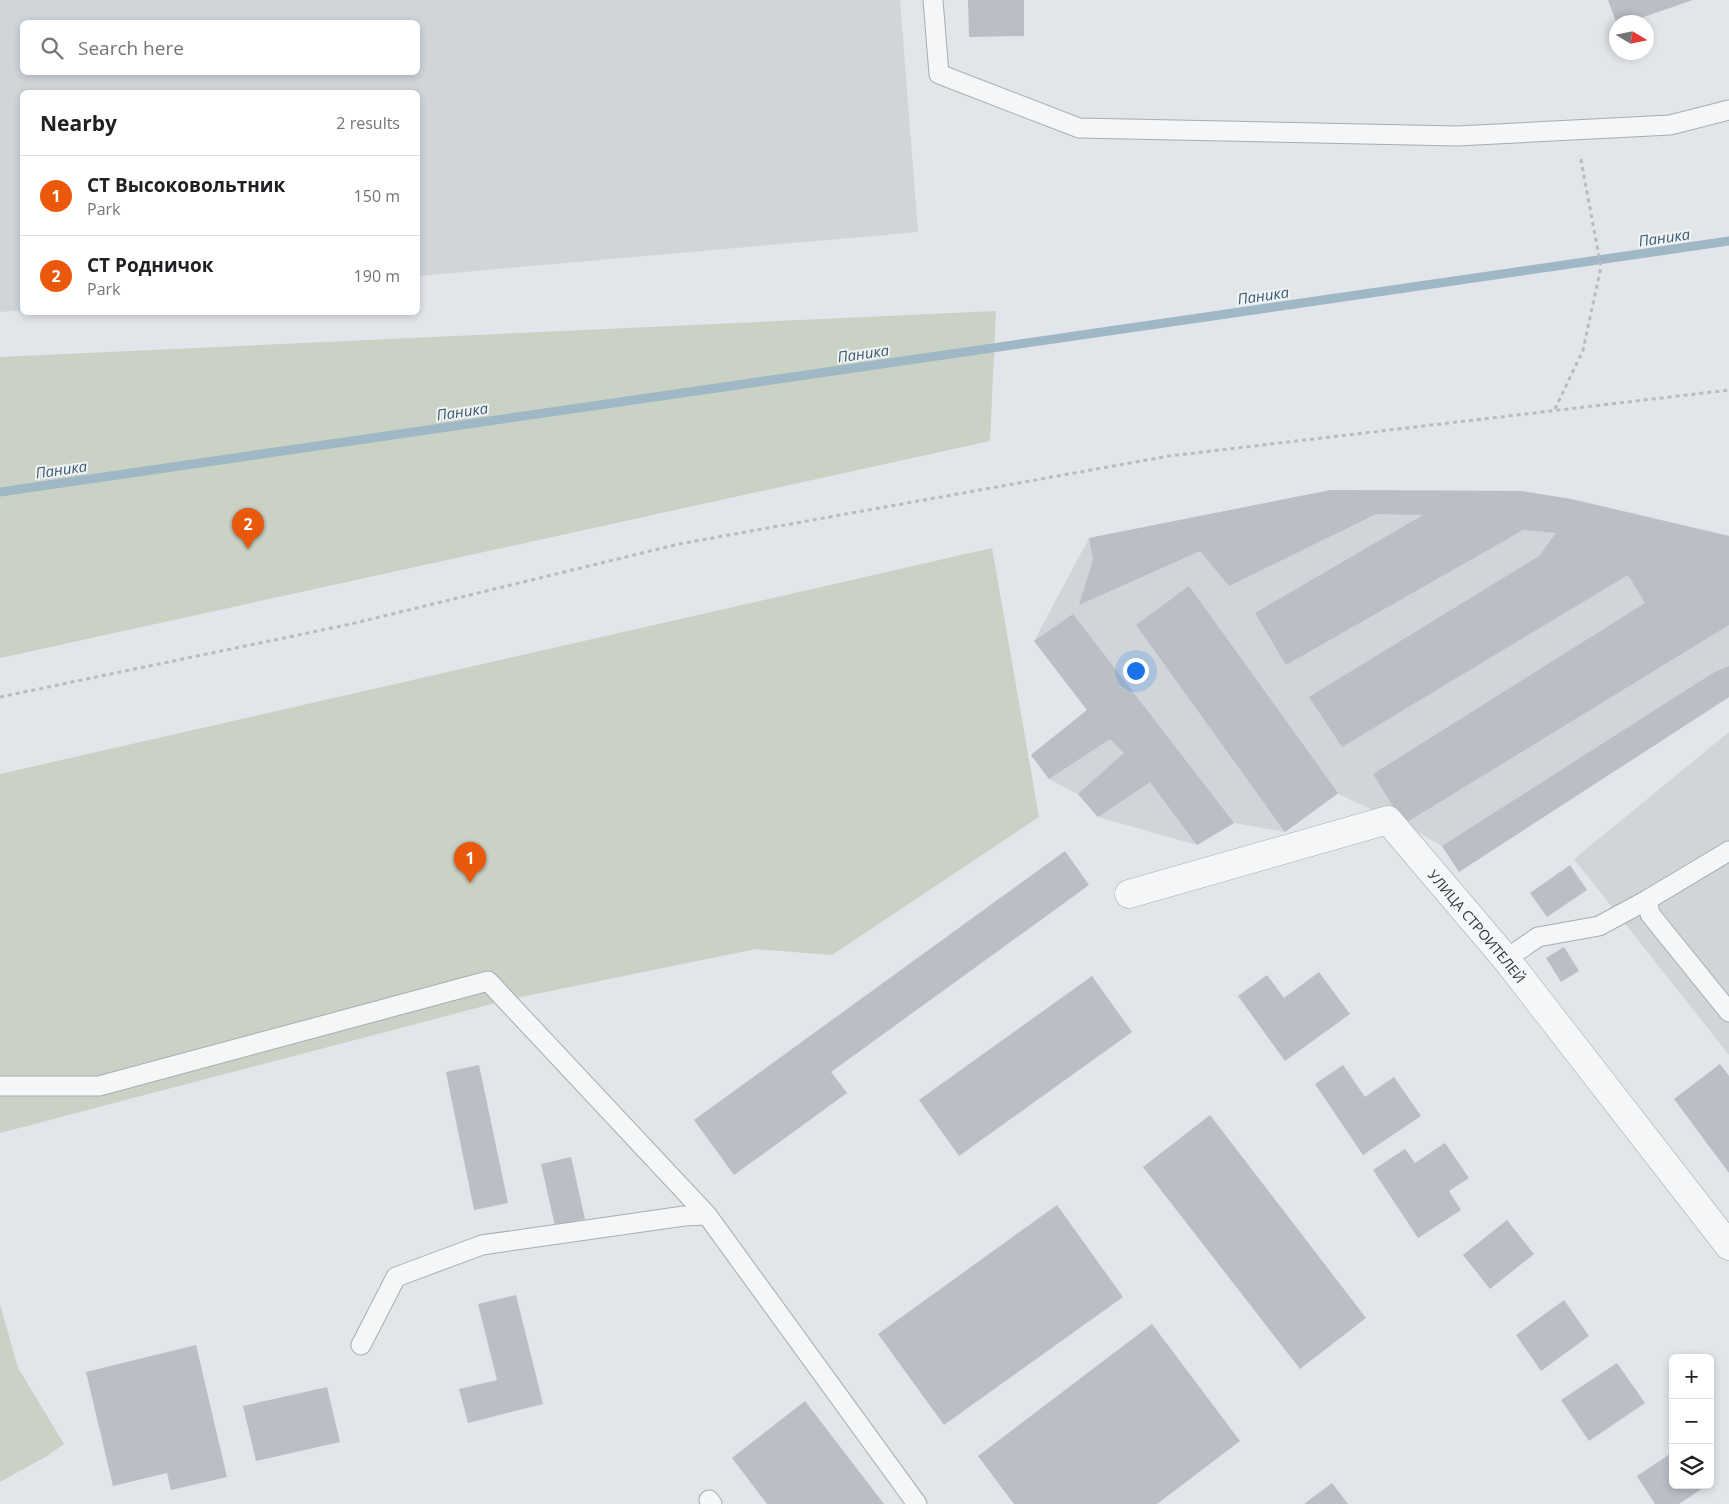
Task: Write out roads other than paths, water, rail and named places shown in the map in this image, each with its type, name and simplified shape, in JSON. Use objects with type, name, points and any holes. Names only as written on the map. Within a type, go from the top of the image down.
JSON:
[{"type":"street","name":"УЛИЦА СТРОИТЕЛЕЙ","points":[[1128,894],[1388,820],[1506,959],[1729,1246]]},
{"type":"lane","points":[[933,0],[939,74],[1079,128],[1457,136],[1670,125],[1729,110]]},
{"type":"lane","points":[[1506,959],[1538,937],[1599,926],[1647,900],[1729,850]]},
{"type":"lane","points":[[1647,900],[1650,914],[1729,1012]]},
{"type":"lane","points":[[0,1086],[99,1086],[488,981],[707,1215],[917,1504]]},
{"type":"lane","points":[[361,1345],[396,1277],[482,1244],[684,1216],[707,1215]]},
{"type":"waterway","name":"Паника","points":[[0,492],[1729,241]]},
{"type":"place","name":"СТ Родничок","points":[[248,549]]},
{"type":"place","name":"СТ Высоковольтник","points":[[470,883]]}]
